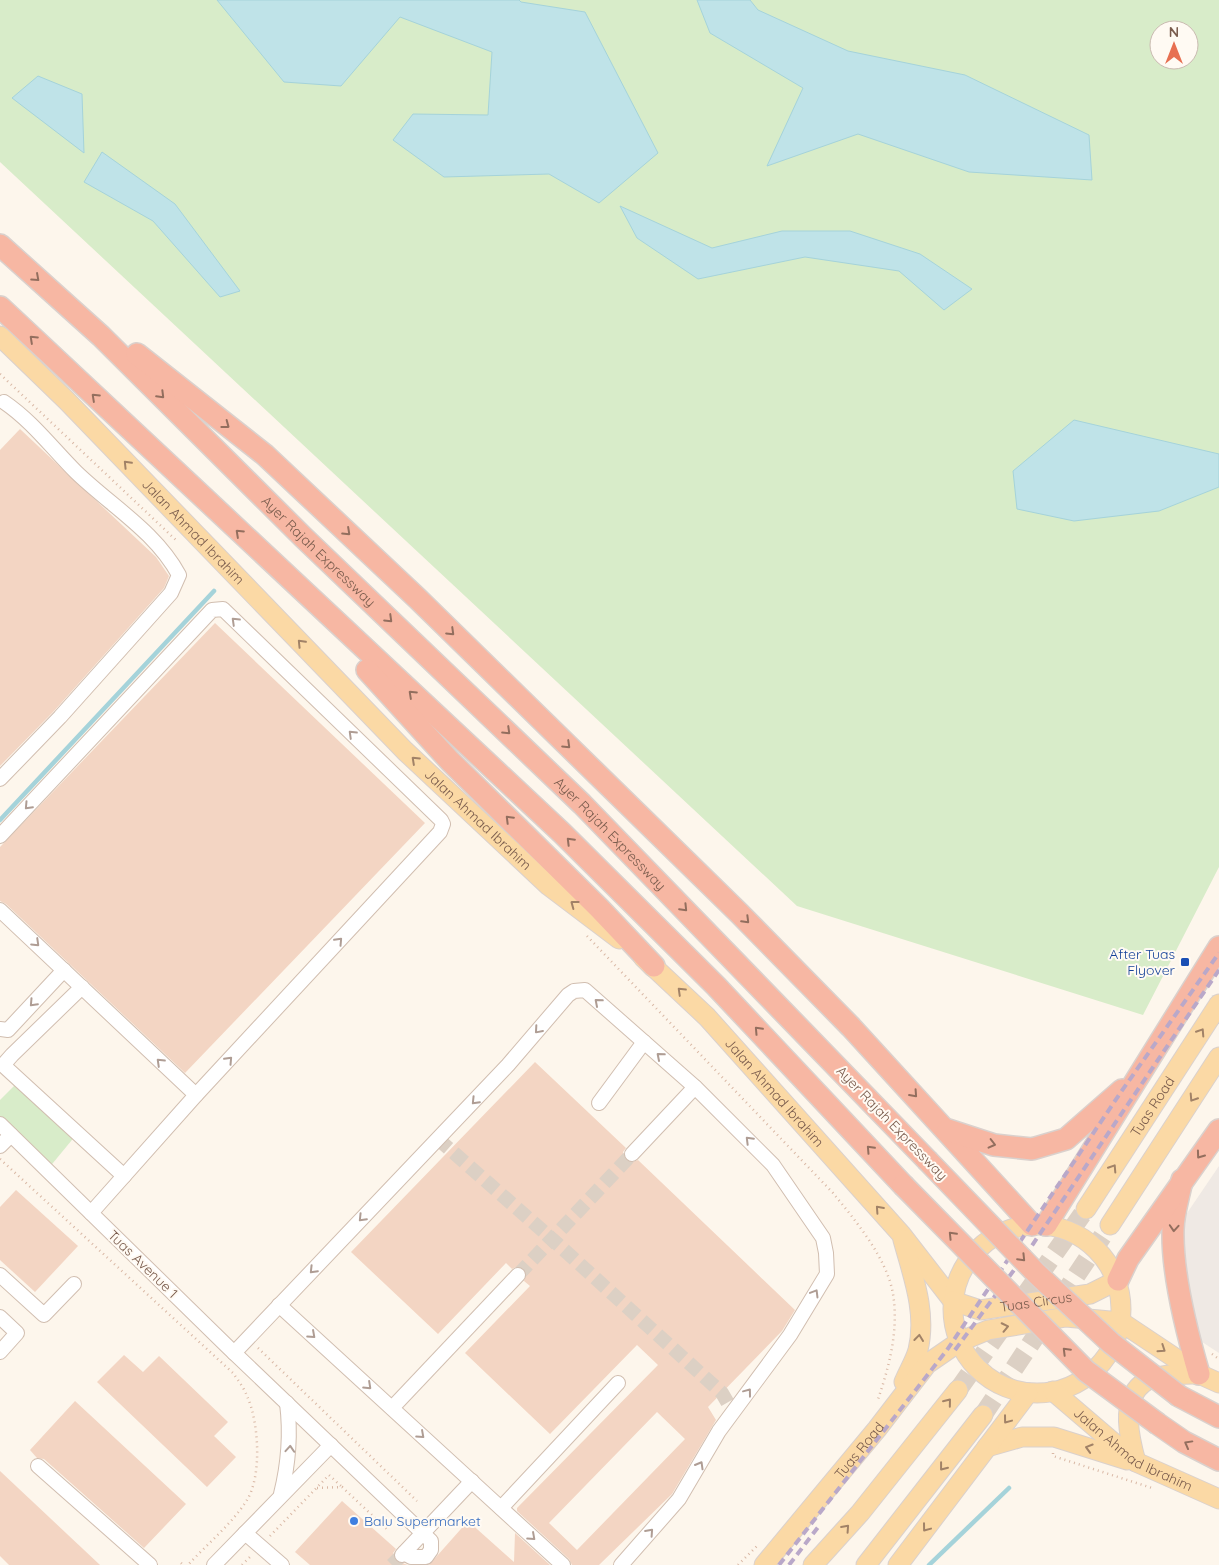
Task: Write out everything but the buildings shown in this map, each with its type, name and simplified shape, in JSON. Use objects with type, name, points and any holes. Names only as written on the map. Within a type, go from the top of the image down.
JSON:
[{"type":"highway","name":"Ayer Rajah Expressway","points":[[0,245],[101,336],[303,537],[582,804],[1037,1274],[1111,1343],[1179,1396],[1219,1418]]},
{"type":"highway","points":[[0,308],[569,840],[716,986],[972,1256],[1086,1371],[1184,1442],[1219,1460]]},
{"type":"highway","points":[[101,336],[131,349],[265,455],[416,598],[739,913],[858,1033],[946,1129],[1039,1225],[1219,947]]},
{"type":"highway","points":[[274,566],[450,761],[599,908],[654,966]]},
{"type":"highway","points":[[946,1129],[994,1145],[1032,1149],[1066,1139],[1134,1080]]},
{"type":"highway","points":[[1118,1280],[1128,1259],[1219,1130]]},
{"type":"highway","points":[[1182,1180],[1172,1229],[1176,1265],[1189,1337],[1199,1374]]},
{"type":"main road","name":"Jalan Ahmad Ibrahim","points":[[0,336],[67,401],[405,751],[549,886],[654,966],[707,1017],[901,1234],[953,1301]]},
{"type":"main road","name":"Tuas Road","points":[[1086,1209],[1219,1004]]},
{"type":"main road","name":"Tuas Road","points":[[1110,1225],[1219,1058]]},
{"type":"main road","points":[[1039,1225],[1069,1231],[1090,1242],[1106,1260],[1118,1280],[1121,1298],[1121,1322],[1117,1340],[1108,1356],[1096,1370],[1081,1382],[1053,1391],[1028,1393],[1010,1389],[994,1382],[980,1371],[968,1357],[959,1342],[954,1322],[953,1301],[957,1282],[972,1256],[994,1236],[1012,1228],[1039,1225]]},
{"type":"main road","points":[[877,1429],[897,1396],[918,1352],[920,1315],[917,1291],[901,1234]]},
{"type":"main road","name":"Tuas Circus","points":[[953,1301],[980,1310],[1090,1294],[1118,1280]]},
{"type":"main road","name":"Tuas Circus","points":[[959,1342],[988,1330],[1066,1317],[1121,1322]]},
{"type":"main road","points":[[1121,1322],[1199,1374],[1219,1383]]},
{"type":"main road","name":"Tuas Road","points":[[764,1565],[877,1429],[927,1364],[959,1342]]},
{"type":"main road","points":[[1136,1462],[1127,1432],[1127,1418],[1135,1392],[1142,1383],[1171,1374],[1199,1374]]},
{"type":"main road","points":[[813,1565],[860,1513],[958,1390]]},
{"type":"main road","name":"Jalan Ahmad Ibrahim","points":[[1053,1391],[1136,1462],[1219,1499]]},
{"type":"main road","points":[[898,1565],[1028,1393]]},
{"type":"main road","points":[[866,1565],[983,1415]]},
{"type":"main road","points":[[987,1447],[1022,1437],[1054,1437],[1136,1462]]},
{"type":"street","points":[[0,779],[60,717],[171,593],[179,575],[171,560],[151,537],[76,472],[26,418],[4,402]]},
{"type":"street","points":[[0,836],[212,610],[216,608],[223,609],[443,824],[440,832],[196,1095],[91,1213]]},
{"type":"street","points":[[2,917],[64,970],[196,1095]]},
{"type":"street","points":[[0,1029],[8,1030],[64,970]]},
{"type":"street","points":[[82,987],[12,1055],[4,1066],[124,1176]]},
{"type":"street","points":[[234,1353],[508,1065],[574,991],[584,990],[695,1087],[773,1165],[823,1238],[826,1253],[827,1274],[790,1335],[719,1431],[679,1499],[621,1565]]},
{"type":"street","points":[[599,1103],[644,1042]]},
{"type":"street","points":[[632,1154],[695,1087]]},
{"type":"street","name":"Tuas Avenue 1","points":[[0,1124],[234,1353],[423,1533]]},
{"type":"street","points":[[0,1146],[11,1135]]},
{"type":"street","points":[[0,1275],[44,1315],[74,1284]]},
{"type":"street","points":[[392,1408],[518,1275]]},
{"type":"street","points":[[280,1305],[563,1565]]},
{"type":"street","points":[[0,1317],[17,1333],[0,1352]]},
{"type":"street","points":[[501,1508],[618,1383]]},
{"type":"street","points":[[281,1495],[288,1464],[291,1433],[287,1403]]},
{"type":"street","points":[[214,1565],[331,1446]]},
{"type":"street","points":[[38,1466],[150,1565]]},
{"type":"street","points":[[423,1533],[431,1541],[431,1550],[426,1557],[410,1557],[403,1554],[472,1481]]},
{"type":"street","points":[[245,1533],[282,1565]]},
{"type":"path","points":[[0,374],[184,547]]},
{"type":"path","points":[[585,934],[832,1193],[863,1230],[881,1264],[892,1293],[893,1325],[889,1367],[875,1407]]},
{"type":"path","points":[[0,1159],[233,1373],[248,1396],[254,1422],[257,1450],[255,1479],[248,1499],[237,1514],[188,1565]]},
{"type":"path","points":[[248,1339],[418,1501]]},
{"type":"path","points":[[1054,1437],[1053,1456],[1158,1490]]},
{"type":"path","points":[[242,1565],[329,1475],[389,1531]]},
{"type":"path","points":[[316,1488],[342,1487]]},
{"type":"path","points":[[738,1565],[758,1544]]},
{"type":"shaded area","points":[[1219,1166],[1219,1353],[1196,1338],[1181,1222]]},
{"type":"green space","points":[[0,0],[1219,0],[1219,867],[1143,1015],[797,906],[0,162]]},
{"type":"green space","points":[[18,1082],[76,1135],[48,1169],[0,1123],[0,1100]]},
{"type":"water","points":[[217,0],[519,0],[521,2],[585,12],[658,153],[599,203],[549,174],[444,177],[393,140],[413,114],[488,115],[492,52],[400,17],[341,86],[284,82]]},
{"type":"water","points":[[697,0],[750,0],[758,10],[848,51],[965,75],[1089,135],[1092,180],[969,172],[858,134],[767,166],[803,88],[710,33]]},
{"type":"water","points":[[38,76],[82,94],[84,153],[12,98]]},
{"type":"water","points":[[102,152],[175,204],[240,291],[220,297],[153,221],[84,182]]},
{"type":"water","points":[[620,206],[712,248],[782,231],[850,231],[920,254],[972,289],[944,310],[899,271],[805,257],[698,279],[637,238]]},
{"type":"water","points":[[1074,420],[1219,454],[1219,487],[1159,511],[1074,521],[1017,509],[1013,471]]},
{"type":"waterway","points":[[0,820],[214,591]]},
{"type":"waterway","points":[[929,1565],[1009,1488]]},
{"type":"tunnel","points":[[438,1139],[722,1393],[733,1412]]},
{"type":"tunnel","points":[[518,1275],[632,1154]]},
{"type":"tunnel","points":[[958,1390],[1086,1209]]},
{"type":"tunnel","points":[[983,1415],[1110,1225]]},
{"type":"tunnel","points":[[392,1565],[402,1555]]},
{"type":"railway","points":[[779,1565],[947,1350],[1121,1092],[1219,953]]},
{"type":"railway","points":[[955,1350],[1031,1247],[1219,970]]},
{"type":"railway","points":[[789,1565],[819,1526]]},
{"type":"place","name":"After Tuas Flyover","points":[[1185,962]]},
{"type":"place","name":"Balu Supermarket","points":[[354,1521]]}]
